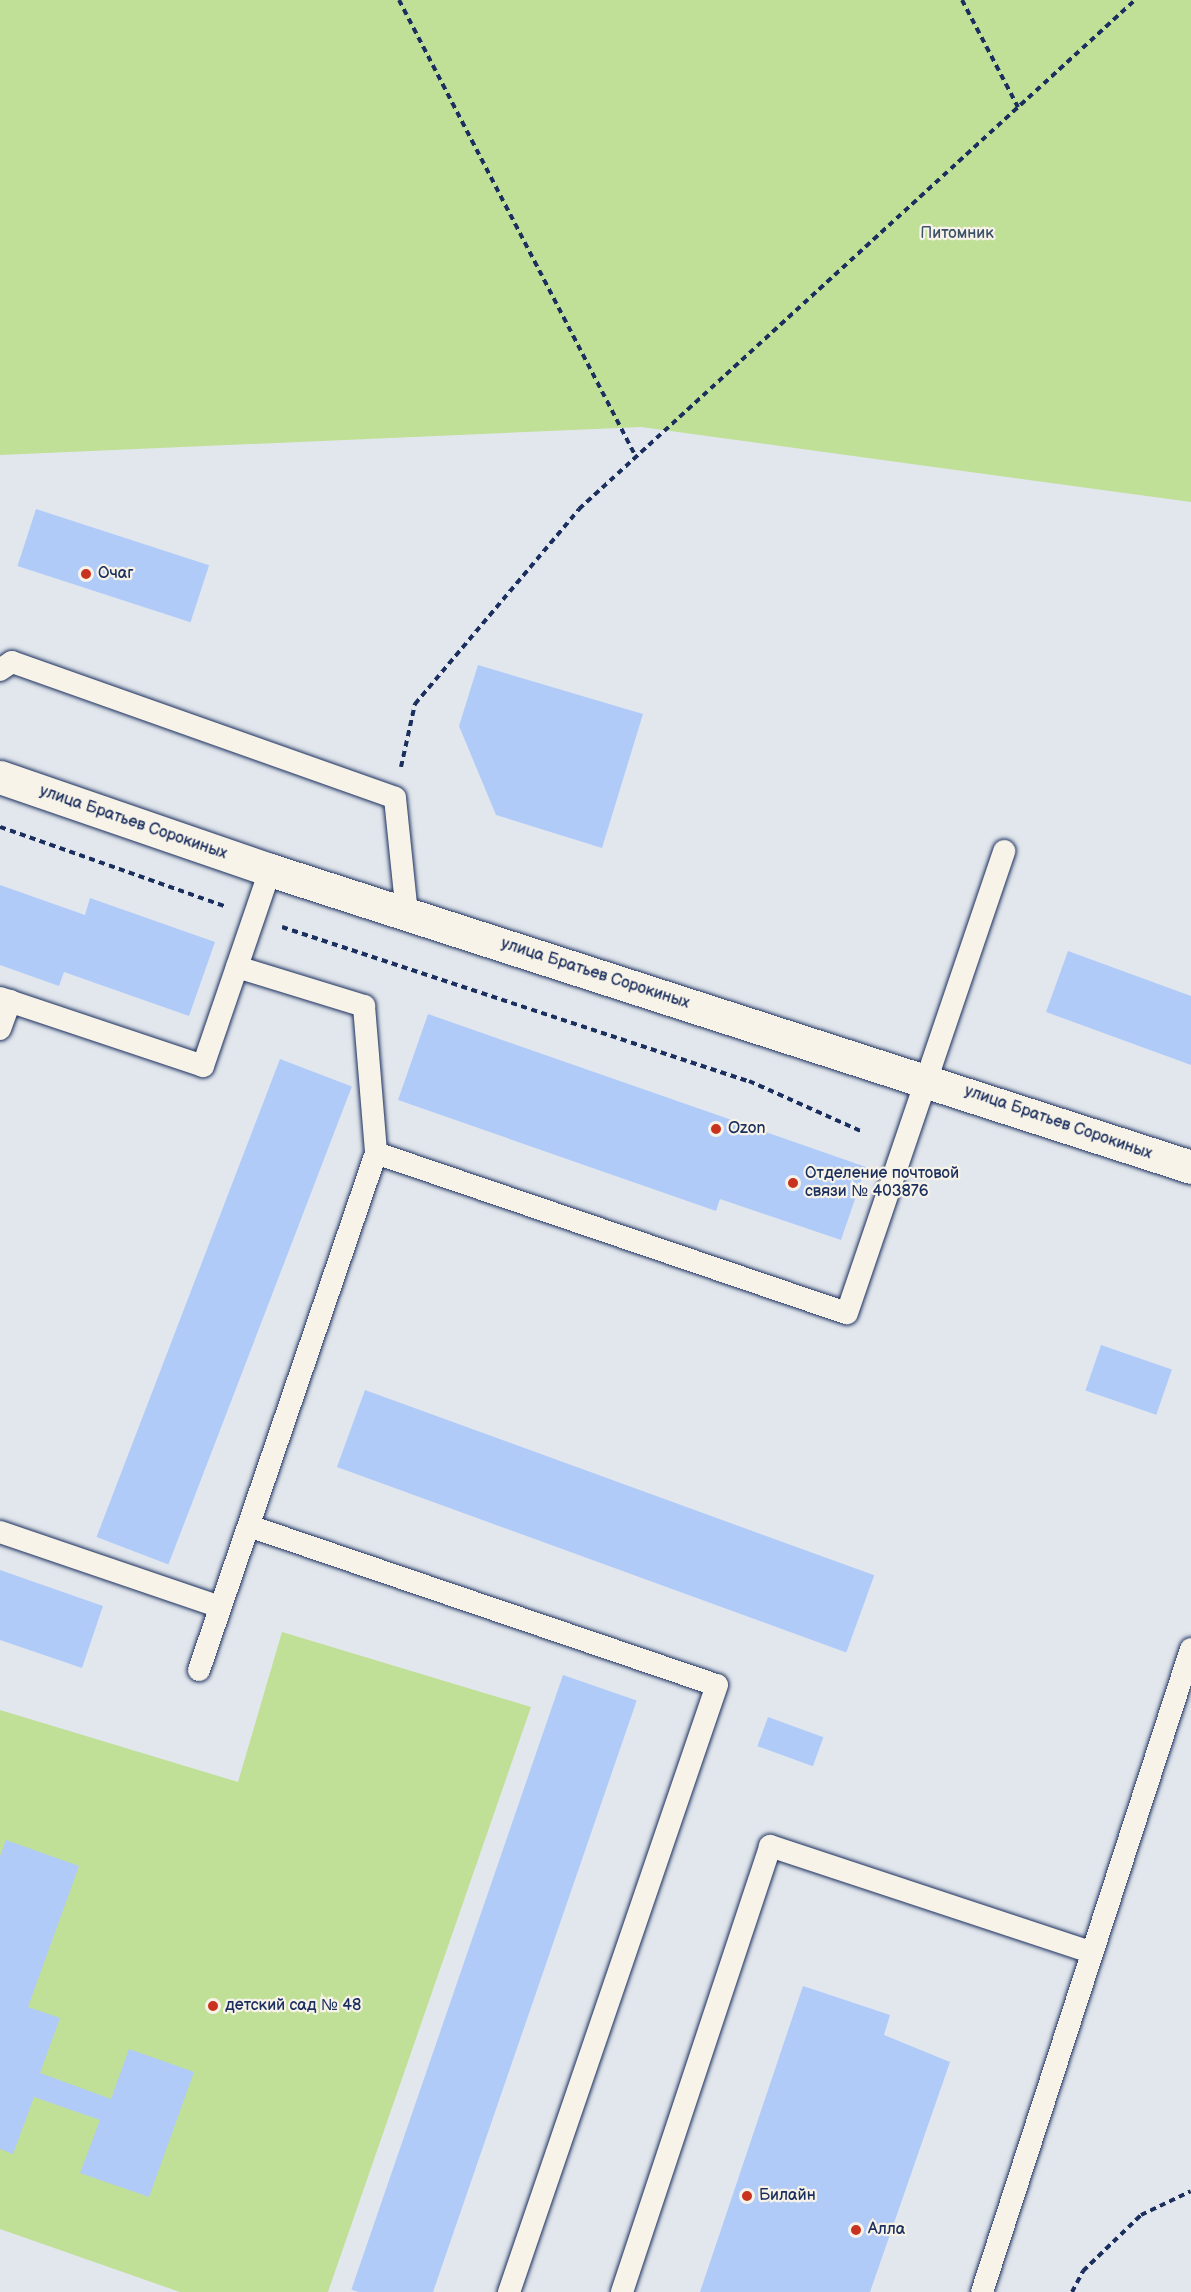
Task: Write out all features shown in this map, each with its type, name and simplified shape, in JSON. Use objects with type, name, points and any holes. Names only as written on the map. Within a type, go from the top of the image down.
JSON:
[{"type":"street","name":"улица Братьев Сорокиных","points":[[0,777],[270,870],[927,1079],[1191,1167]]},
{"type":"lane","points":[[0,670],[12,662],[395,798],[407,914]]},
{"type":"lane","points":[[376,1153],[847,1313],[1004,851]]},
{"type":"lane","points":[[0,1029],[5,999],[203,1066],[270,870]]},
{"type":"lane","points":[[200,1670],[376,1153],[364,1006],[237,967]]},
{"type":"lane","points":[[249,1526],[717,1685],[509,2292]]},
{"type":"lane","points":[[0,1532],[220,1607]]},
{"type":"lane","points":[[981,2292],[1191,1649]]},
{"type":"lane","points":[[622,2292],[770,1846],[1091,1952]]},
{"type":"path","points":[[399,0],[636,457]]},
{"type":"path","points":[[962,0],[1018,106]]},
{"type":"path","points":[[395,798],[415,704],[579,509],[1135,0]]},
{"type":"path","points":[[0,827],[254,917],[749,1081],[861,1131]]},
{"type":"path","points":[[1072,2292],[1083,2271],[1141,2215],[1191,2191]]},
{"type":"green space","name":"Питомник","points":[[0,0],[1191,0],[1191,502],[641,427],[0,455]]},
{"type":"green space","name":"детский сад № 48","points":[[282,1632],[531,1707],[328,2292],[180,2292],[0,2229],[0,1710],[238,1782]]},
{"type":"building","points":[[36,509],[209,565],[191,622],[17,566]]},
{"type":"building","points":[[478,665],[643,714],[602,848],[496,815],[459,726]]},
{"type":"building","points":[[0,885],[85,915],[90,898],[215,942],[189,1016],[64,972],[59,986],[0,965]]},
{"type":"building","points":[[1068,951],[1191,996],[1191,1065],[1046,1012]]},
{"type":"building","points":[[428,1014],[866,1167],[841,1240],[720,1199],[716,1211],[398,1100]]},
{"type":"building","points":[[280,1059],[352,1087],[168,1565],[97,1537]]},
{"type":"building","points":[[1101,1345],[1172,1369],[1156,1415],[1085,1390]]},
{"type":"building","points":[[365,1390],[874,1575],[846,1652],[337,1467]]},
{"type":"building","points":[[0,1570],[103,1606],[82,1668],[0,1640]]},
{"type":"building","points":[[563,1675],[637,1700],[433,2292],[358,2292],[351,2290]]},
{"type":"building","points":[[768,1717],[823,1737],[813,1766],[757,1746]]},
{"type":"building","points":[[6,1840],[79,1866],[28,2007],[60,2018],[40,2073],[111,2099],[129,2049],[194,2072],[149,2197],[80,2173],[100,2120],[34,2097],[13,2154],[0,2149],[0,1856]]},
{"type":"building","points":[[803,1986],[890,2015],[884,2035],[950,2062],[870,2292],[700,2292]]},
{"type":"place","name":"Очаг","points":[[86,574]]},
{"type":"place","name":"Ozon","points":[[716,1129]]},
{"type":"place","name":"Отделение почтовой связи № 403876","points":[[793,1183]]},
{"type":"place","name":"детский сад № 48","points":[[213,2006]]},
{"type":"place","name":"Билайн","points":[[747,2196]]},
{"type":"place","name":"Алла","points":[[856,2230]]}]
